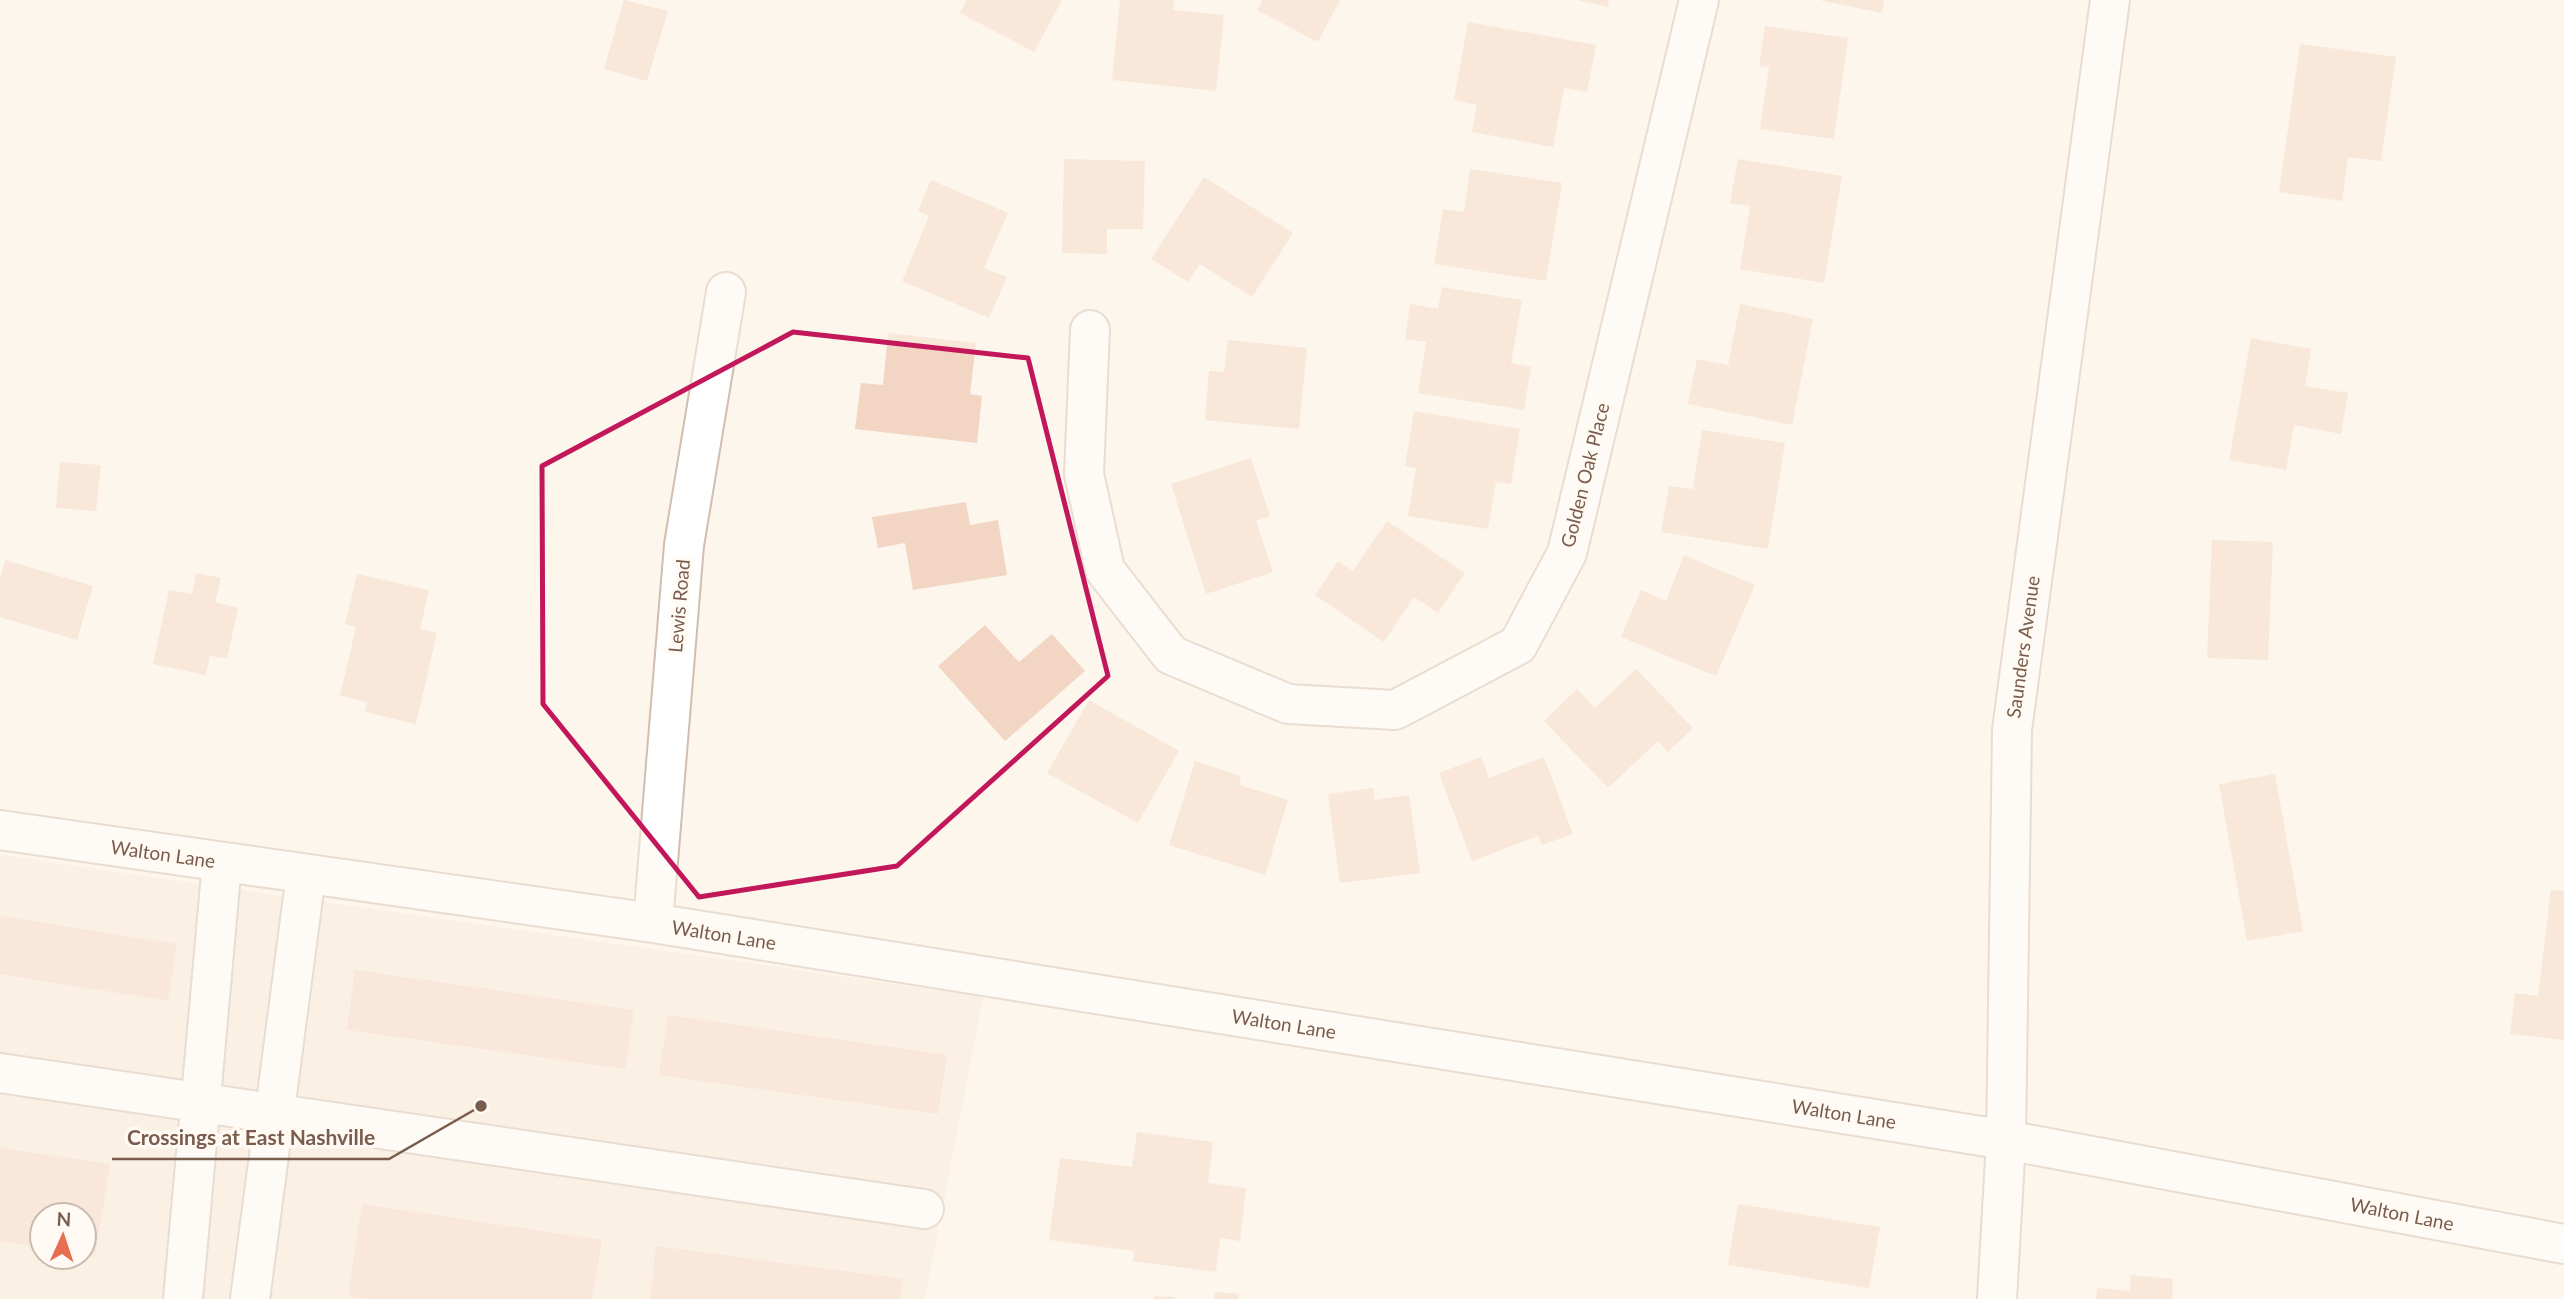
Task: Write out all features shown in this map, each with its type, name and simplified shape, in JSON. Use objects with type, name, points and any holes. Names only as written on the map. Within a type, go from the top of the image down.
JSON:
[{"type":"street","name":"Golden Oak Place","points":[[1090,330],[1084,474],[1105,570],[1171,655],[1288,704],[1395,710],[1518,645],[1567,553],[1699,0]]},
{"type":"street","name":"Saunders Avenue","points":[[1997,1299],[2006,1140],[2012,730],[2110,0]]},
{"type":"street","name":"Lewis Road","points":[[653,923],[684,545],[726,292]]},
{"type":"street","name":"Walton Lane","points":[[0,830],[653,923],[2006,1140],[2564,1244]]},
{"type":"street","points":[[183,1299],[222,863]]},
{"type":"street","points":[[250,1299],[306,875]]},
{"type":"street","points":[[0,1073],[924,1209]]},
{"type":"highlighted area","points":[[793,332],[1028,358],[1108,676],[897,866],[699,897],[543,704],[542,466]]},
{"type":"shaded area","points":[[0,855],[983,997],[925,1299],[0,1299]]},
{"type":"building","points":[[624,0],[668,11],[647,81],[604,69]]},
{"type":"building","points":[[967,0],[1062,0],[1034,52],[960,13]]},
{"type":"building","points":[[1120,0],[1174,0],[1173,10],[1224,15],[1216,91],[1112,80]]},
{"type":"building","points":[[1263,0],[1340,0],[1318,42],[1257,10]]},
{"type":"building","points":[[1577,0],[1609,0],[1608,7]]},
{"type":"building","points":[[1819,0],[1884,0],[1882,13]]},
{"type":"building","points":[[1468,22],[1596,45],[1587,92],[1564,88],[1553,147],[1472,132],[1477,105],[1454,100]]},
{"type":"building","points":[[1765,26],[1848,38],[1834,139],[1760,129],[1769,67],[1759,66]]},
{"type":"building","points":[[2300,44],[2396,57],[2381,161],[2348,157],[2342,201],[2279,192]]},
{"type":"building","points":[[1064,159],[1145,161],[1143,229],[1107,229],[1107,254],[1062,253]]},
{"type":"building","points":[[1738,159],[1842,176],[1824,283],[1740,269],[1750,206],[1730,203]]},
{"type":"building","points":[[1470,169],[1562,183],[1546,281],[1434,264],[1443,209],[1464,212]]},
{"type":"building","points":[[1204,177],[1293,233],[1252,297],[1200,264],[1188,282],[1151,259]]},
{"type":"building","points":[[931,180],[1008,213],[984,268],[1007,277],[989,318],[902,281],[929,216],[918,211]]},
{"type":"building","points":[[1442,287],[1522,300],[1511,363],[1531,367],[1524,410],[1418,393],[1426,342],[1405,339],[1410,304],[1438,309]]},
{"type":"building","points":[[1740,304],[1813,319],[1792,425],[1688,404],[1697,359],[1728,365]]},
{"type":"building","points":[[888,333],[976,343],[970,394],[982,396],[977,443],[855,429],[861,383],[883,385]]},
{"type":"building","points":[[2251,338],[2311,349],[2305,386],[2348,393],[2341,434],[2294,425],[2286,470],[2229,460]]},
{"type":"building","points":[[1228,340],[1307,348],[1299,429],[1205,420],[1209,371],[1224,372]]},
{"type":"building","points":[[1414,411],[1520,429],[1511,484],[1496,482],[1488,529],[1408,516],[1416,468],[1405,466]]},
{"type":"building","points":[[1702,430],[1785,443],[1768,549],[1661,532],[1669,486],[1693,489]]},
{"type":"building","points":[[1251,458],[1270,516],[1256,521],[1273,572],[1206,594],[1171,484]]},
{"type":"building","points":[[60,462],[101,465],[96,511],[56,508]]},
{"type":"building","points":[[966,502],[970,525],[998,520],[1007,575],[913,590],[905,543],[878,548],[872,517]]},
{"type":"building","points":[[1387,521],[1465,573],[1438,613],[1414,597],[1384,642],[1315,595],[1338,561],[1353,571]]},
{"type":"building","points":[[2212,540],[2273,542],[2268,660],[2207,658]]},
{"type":"building","points":[[1684,555],[1755,585],[1716,676],[1621,637],[1641,590],[1666,601]]},
{"type":"building","points":[[5,560],[93,586],[77,640],[0,617],[0,579]]},
{"type":"building","points":[[196,573],[221,578],[215,602],[238,608],[227,659],[210,656],[206,675],[153,664],[169,590],[192,594]]},
{"type":"building","points":[[357,574],[429,590],[420,629],[437,633],[416,724],[365,712],[367,702],[340,696],[356,627],[345,624]]},
{"type":"building","points":[[985,625],[1019,662],[1052,634],[1085,671],[1005,741],[938,666]]},
{"type":"building","points":[[1636,669],[1693,728],[1668,752],[1658,741],[1608,788],[1544,721],[1577,689],[1595,708]]},
{"type":"building","points":[[1089,700],[1179,751],[1138,823],[1047,773]]},
{"type":"building","points":[[1481,757],[1489,778],[1544,757],[1573,834],[1542,845],[1538,836],[1472,861],[1439,773]]},
{"type":"building","points":[[1195,761],[1241,776],[1239,785],[1288,800],[1265,875],[1169,845]]},
{"type":"building","points":[[2275,774],[2303,931],[2247,941],[2219,784]]},
{"type":"building","points":[[1373,788],[1375,800],[1409,795],[1420,873],[1340,883],[1328,794]]},
{"type":"building","points":[[2551,890],[2564,891],[2564,1040],[2510,1034],[2515,993],[2538,996]]},
{"type":"building","points":[[0,916],[177,944],[168,1001],[0,974]]},
{"type":"building","points":[[355,970],[634,1010],[625,1069],[347,1030]]},
{"type":"building","points":[[668,1015],[947,1055],[938,1114],[659,1075]]},
{"type":"building","points":[[1137,1132],[1213,1142],[1208,1183],[1246,1188],[1240,1241],[1220,1238],[1216,1272],[1133,1261],[1134,1251],[1049,1240],[1060,1158],[1132,1167]]},
{"type":"building","points":[[0,1148],[110,1164],[98,1238],[98,1201],[28,1201],[28,1246],[0,1241]]},
{"type":"building","points":[[362,1204],[602,1240],[592,1299],[369,1299],[348,1296]]},
{"type":"building","points":[[1738,1204],[1880,1227],[1869,1288],[1728,1265]]},
{"type":"building","points":[[656,1246],[903,1279],[900,1299],[650,1299]]},
{"type":"building","points":[[2131,1275],[2173,1279],[2172,1299],[2096,1299],[2097,1288],[2130,1291]]},
{"type":"building","points":[[1215,1292],[1239,1294],[1239,1299],[1214,1299]]},
{"type":"building","points":[[1155,1296],[1175,1297],[1175,1299],[1155,1299]]},
{"type":"place","name":"Crossings at East Nashville","points":[[481,1106]]}]
